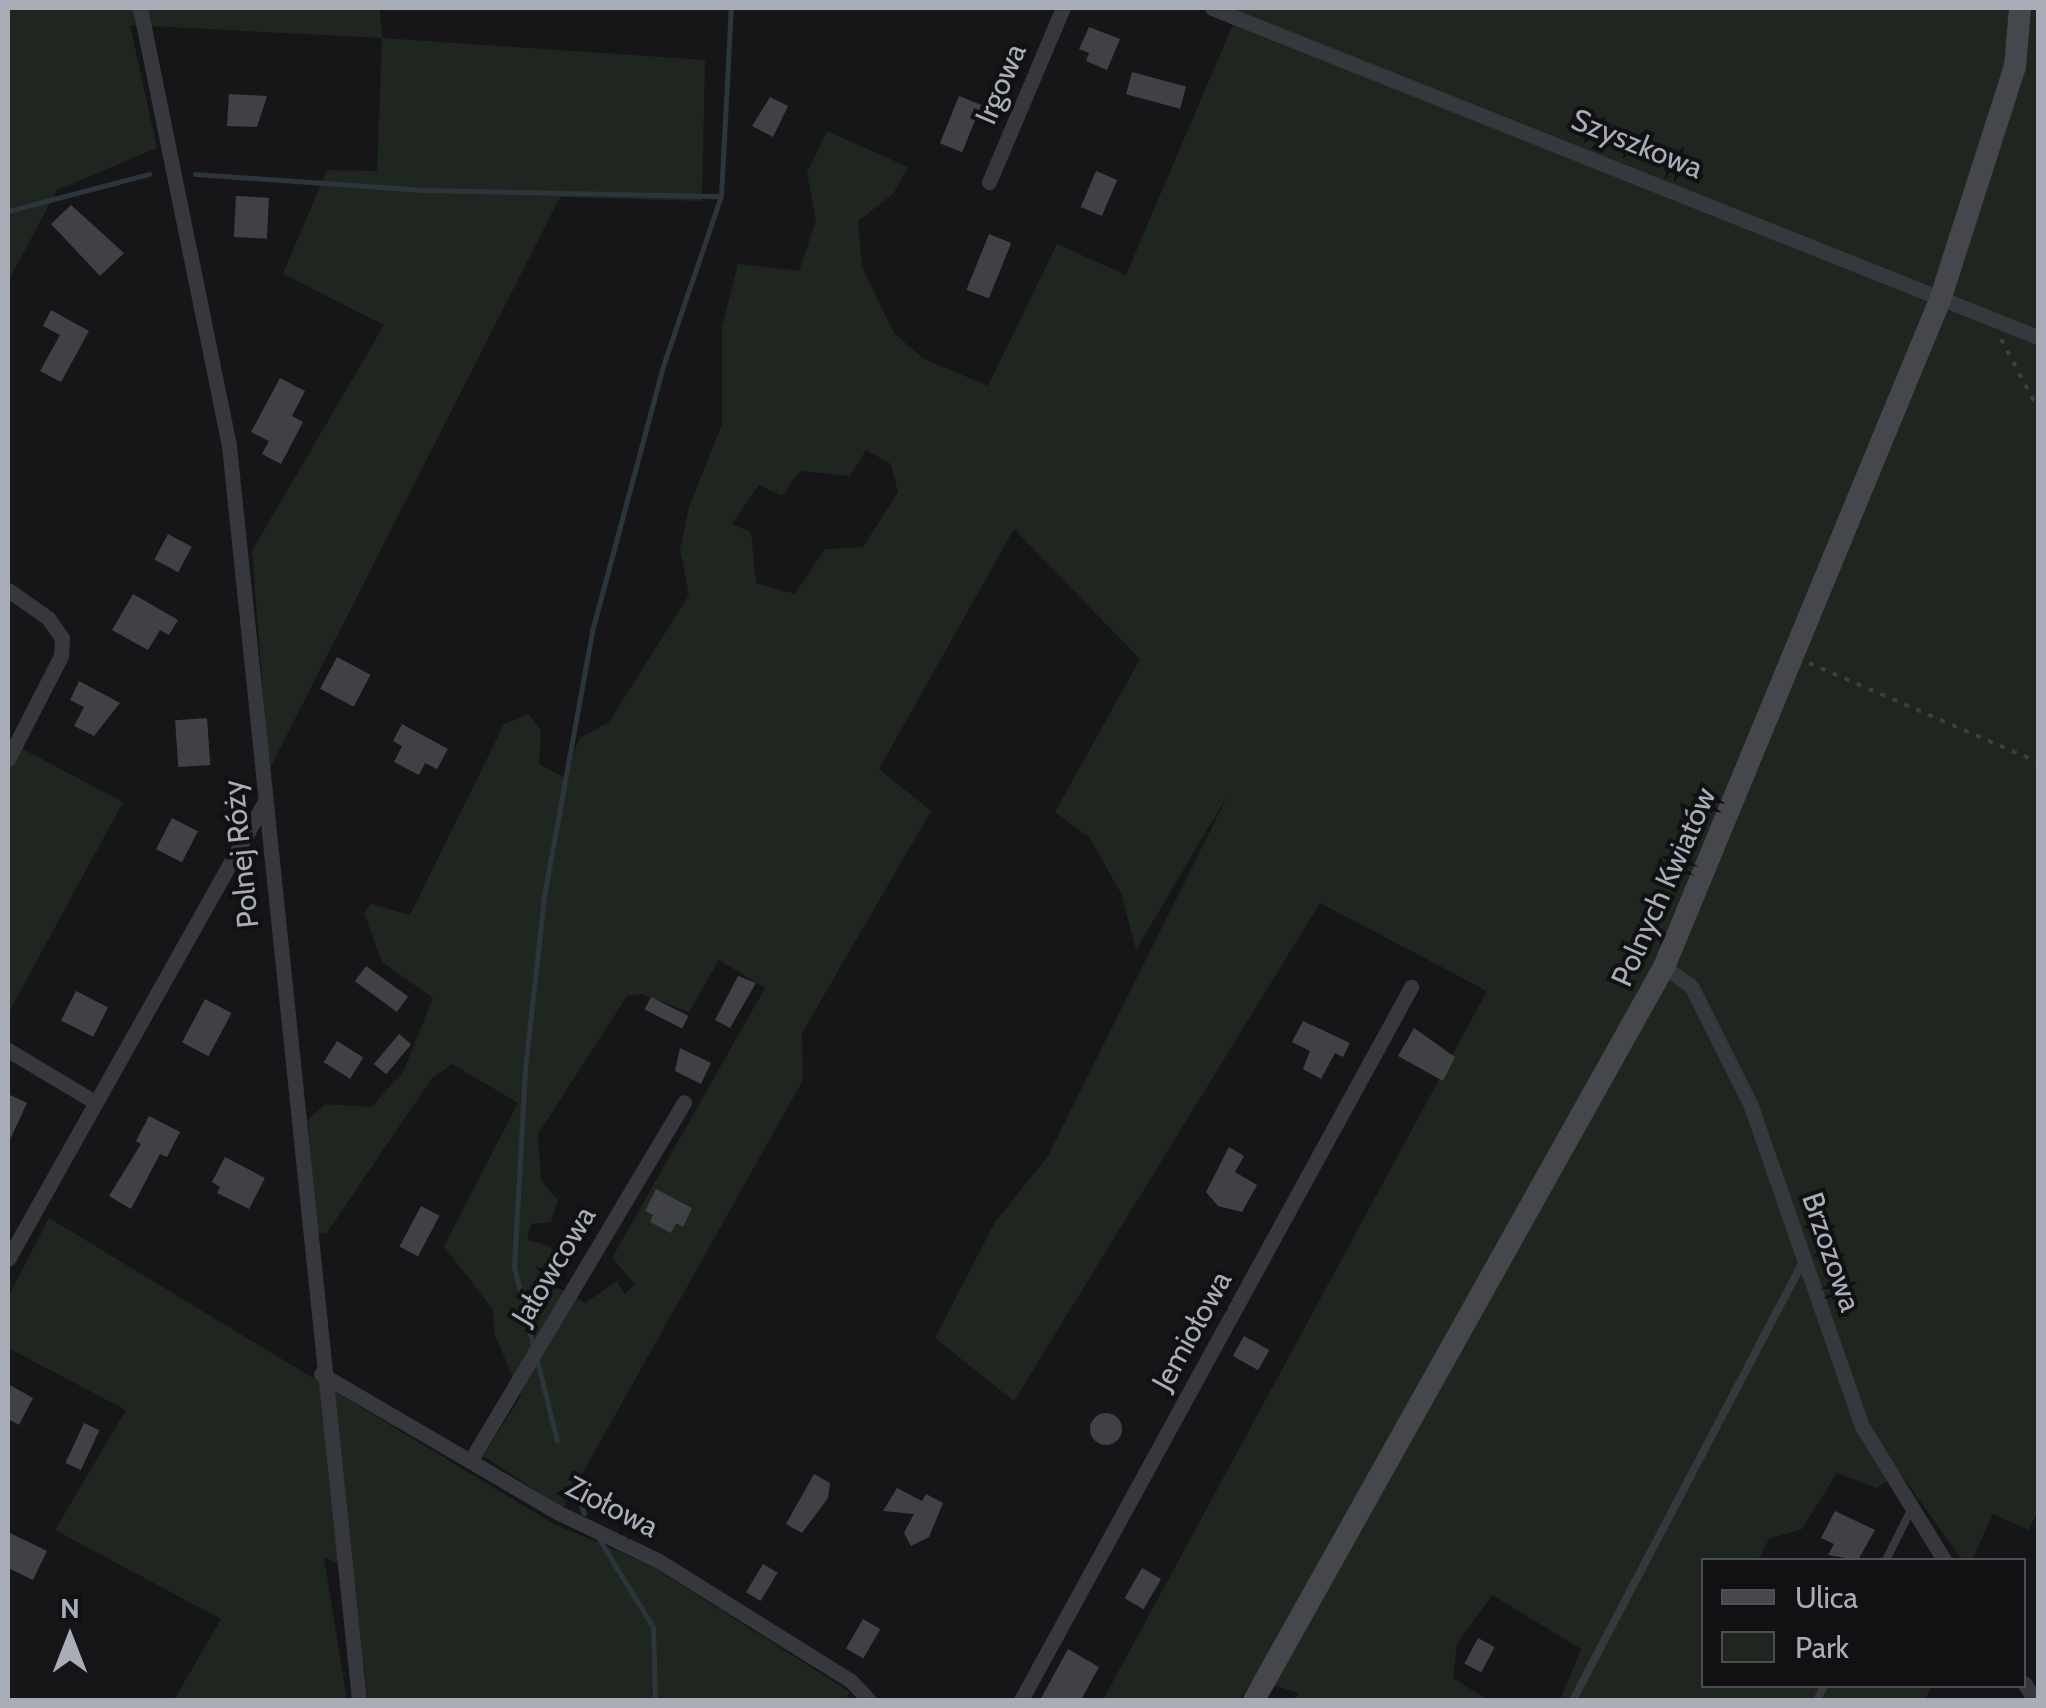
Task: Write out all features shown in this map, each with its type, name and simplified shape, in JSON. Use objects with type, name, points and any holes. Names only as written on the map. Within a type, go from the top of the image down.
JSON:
[{"type":"street","name":"Polnej Róży","points":[[140,8],[229,446],[321,1374],[359,1700]]},
{"type":"street","name":"Irgowa","points":[[989,182],[1063,8]]},
{"type":"street","name":"Szyszkowa","points":[[1212,8],[1563,143],[1940,300],[2038,336]]},
{"type":"street","name":"Polnych Kwiatów","points":[[1254,1700],[1664,967],[1940,300],[2019,48],[2020,8]]},
{"type":"street","points":[[8,590],[48,618],[62,638],[61,656],[8,759]]},
{"type":"street","points":[[8,1260],[264,803]]},
{"type":"street","name":"Brzozowa","points":[[1664,967],[1691,986],[1751,1106],[1862,1426],[1943,1558]]},
{"type":"street","name":"Jemiołowa","points":[[1021,1700],[1411,987]]},
{"type":"street","points":[[8,1050],[95,1102]]},
{"type":"street","name":"Jałowcowa","points":[[472,1458],[684,1102]]},
{"type":"street","name":"Ziołowa","points":[[321,1374],[472,1458],[559,1513],[675,1571],[851,1681],[869,1700]]},
{"type":"lane","points":[[1573,1700],[1804,1260]]},
{"type":"lane","points":[[1887,1558],[1912,1510]]},
{"type":"path","points":[[1989,317],[2038,408]]},
{"type":"path","points":[[1794,657],[2038,762]]},
{"type":"green space","points":[[8,8],[379,8],[383,38],[705,60],[702,201],[560,197],[269,770],[252,551],[384,325],[283,274],[327,170],[377,171],[382,38],[130,25],[157,148],[57,190],[8,282]]},
{"type":"green space","points":[[1240,8],[2038,8],[2038,1510],[2029,1530],[1993,1514],[1973,1558],[1961,1558],[1901,1474],[1876,1488],[1837,1473],[1802,1529],[1769,1539],[1759,1558],[1701,1558],[1701,1688],[1930,1688],[1925,1700],[1560,1700],[1581,1649],[1492,1595],[1457,1644],[1453,1678],[1488,1700],[1294,1700],[1299,1693],[1253,1679],[1239,1700],[1103,1700],[1487,991],[1320,903],[1014,1401],[935,1338],[995,1222],[1048,1156],[1230,791],[1136,950],[1121,893],[1089,837],[1055,812],[1140,659],[1014,529],[879,769],[931,811],[802,1033],[803,1080],[563,1508],[483,1456],[521,1396],[494,1333],[493,1310],[444,1246],[518,1103],[452,1064],[432,1078],[326,1234],[314,1232],[308,1120],[325,1104],[371,1107],[403,1072],[433,998],[382,962],[364,913],[371,904],[410,915],[504,724],[529,714],[541,731],[539,764],[563,777],[580,738],[609,722],[689,595],[680,549],[689,507],[722,424],[722,327],[738,264],[799,271],[816,220],[807,173],[827,131],[908,167],[893,194],[858,221],[862,267],[894,333],[924,359],[988,386],[1057,244],[1126,275]],"holes":[[[866,450],[891,464],[898,492],[863,547],[825,549],[795,594],[756,583],[751,532],[732,524],[759,485],[782,496],[800,471],[850,476]],[[719,960],[765,988],[612,1258],[635,1284],[625,1294],[617,1281],[585,1303],[557,1286],[559,1258],[548,1245],[527,1240],[531,1224],[551,1222],[558,1200],[541,1181],[538,1134],[627,996],[641,994],[689,1012]]]},
{"type":"green space","points":[[8,741],[123,802],[8,1014]]},
{"type":"green space","points":[[49,1218],[552,1523],[650,1565],[850,1692],[845,1700],[368,1700],[353,1572],[324,1557],[347,1700],[174,1700],[221,1619],[55,1530],[126,1410],[8,1348],[8,1297]]},
{"type":"building","points":[[1089,27],[1120,39],[1107,70],[1086,61],[1089,53],[1079,49]]},
{"type":"building","points":[[1132,72],[1186,86],[1180,109],[1126,94]]},
{"type":"building","points":[[229,94],[267,96],[257,127],[227,126]]},
{"type":"building","points":[[959,96],[981,105],[962,152],[940,143]]},
{"type":"building","points":[[770,97],[788,106],[773,137],[752,126]]},
{"type":"building","points":[[1096,171],[1117,180],[1102,216],[1081,207]]},
{"type":"building","points":[[236,196],[269,198],[267,239],[234,237]]},
{"type":"building","points":[[71,205],[124,253],[100,276],[51,224]]},
{"type":"building","points":[[989,234],[1011,243],[989,299],[967,290]]},
{"type":"building","points":[[51,310],[89,331],[61,382],[40,371],[60,335],[43,326]]},
{"type":"building","points":[[280,378],[305,391],[292,416],[303,422],[281,464],[262,454],[269,441],[251,432]]},
{"type":"building","points":[[168,534],[192,547],[178,572],[154,560]]},
{"type":"building","points":[[133,594],[178,620],[169,635],[160,630],[148,650],[112,630]]},
{"type":"building","points":[[337,657],[371,675],[354,707],[320,689]]},
{"type":"building","points":[[79,681],[120,703],[94,736],[74,726],[84,707],[70,700]]},
{"type":"building","points":[[207,718],[210,765],[178,767],[175,720]]},
{"type":"building","points":[[402,724],[448,749],[437,769],[425,763],[419,775],[394,762],[402,746],[393,741]]},
{"type":"building","points":[[172,818],[198,831],[182,862],[156,849]]},
{"type":"building","points":[[366,966],[408,997],[397,1012],[355,981]]},
{"type":"building","points":[[738,976],[756,983],[730,1028],[715,1020]]},
{"type":"building","points":[[76,991],[108,1007],[93,1037],[61,1020]]},
{"type":"building","points":[[651,997],[688,1016],[682,1029],[645,1009]]},
{"type":"building","points":[[205,999],[231,1013],[208,1056],[182,1042]]},
{"type":"building","points":[[1303,1021],[1350,1043],[1343,1057],[1335,1053],[1321,1079],[1303,1069],[1310,1051],[1292,1042]]},
{"type":"building","points":[[1414,1028],[1455,1057],[1443,1081],[1398,1056]]},
{"type":"building","points":[[399,1034],[411,1044],[386,1074],[374,1064]]},
{"type":"building","points":[[337,1041],[363,1057],[350,1079],[324,1062]]},
{"type":"building","points":[[680,1048],[711,1063],[701,1084],[675,1071]]},
{"type":"building","points":[[8,1094],[27,1103],[8,1144]]},
{"type":"building","points":[[149,1116],[180,1132],[167,1157],[160,1154],[131,1209],[109,1196],[141,1144],[136,1141]]},
{"type":"building","points":[[1229,1147],[1244,1156],[1235,1172],[1257,1185],[1242,1212],[1218,1206],[1206,1192]]},
{"type":"building","points":[[225,1157],[265,1178],[249,1209],[217,1193],[220,1187],[212,1182]]},
{"type":"building","points":[[656,1189],[692,1208],[683,1227],[676,1223],[671,1233],[650,1222],[653,1215],[645,1211]]},
{"type":"building","points":[[421,1206],[440,1216],[418,1256],[399,1247]]},
{"type":"building","points":[[1244,1336],[1269,1350],[1258,1370],[1233,1356]]},
{"type":"building","points":[[8,1384],[33,1398],[19,1425],[8,1419]]},
{"type":"building","points":[[1106,1413],[1117,1418],[1122,1429],[1117,1440],[1106,1445],[1095,1440],[1090,1429],[1095,1418]]},
{"type":"building","points":[[84,1423],[99,1430],[81,1470],[65,1463]]},
{"type":"building","points":[[814,1474],[830,1483],[828,1498],[802,1533],[786,1524]]},
{"type":"building","points":[[897,1488],[922,1501],[926,1494],[943,1503],[929,1537],[911,1546],[904,1533],[914,1514],[883,1511]]},
{"type":"building","points":[[1835,1511],[1875,1530],[1859,1558],[1828,1555],[1834,1544],[1821,1538]]},
{"type":"building","points":[[8,1532],[47,1551],[33,1580],[8,1568]]},
{"type":"building","points":[[763,1564],[778,1573],[761,1601],[746,1592]]},
{"type":"building","points":[[1142,1568],[1161,1579],[1144,1609],[1124,1598]]},
{"type":"building","points":[[863,1619],[880,1629],[863,1658],[846,1648]]},
{"type":"building","points":[[1478,1638],[1495,1647],[1481,1673],[1464,1664]]},
{"type":"building","points":[[1068,1649],[1099,1667],[1081,1700],[1040,1700]]},
{"type":"waterway","points":[[195,174],[423,190],[721,196],[731,8]]},
{"type":"waterway","points":[[8,211],[149,174]]},
{"type":"waterway","points":[[533,1345],[514,1267],[525,1069],[544,896],[592,631],[663,366],[721,196]]},
{"type":"waterway","points":[[537,1360],[557,1441]]},
{"type":"waterway","points":[[579,1500],[584,1513]]},
{"type":"waterway","points":[[599,1539],[653,1627],[655,1700]]}]
